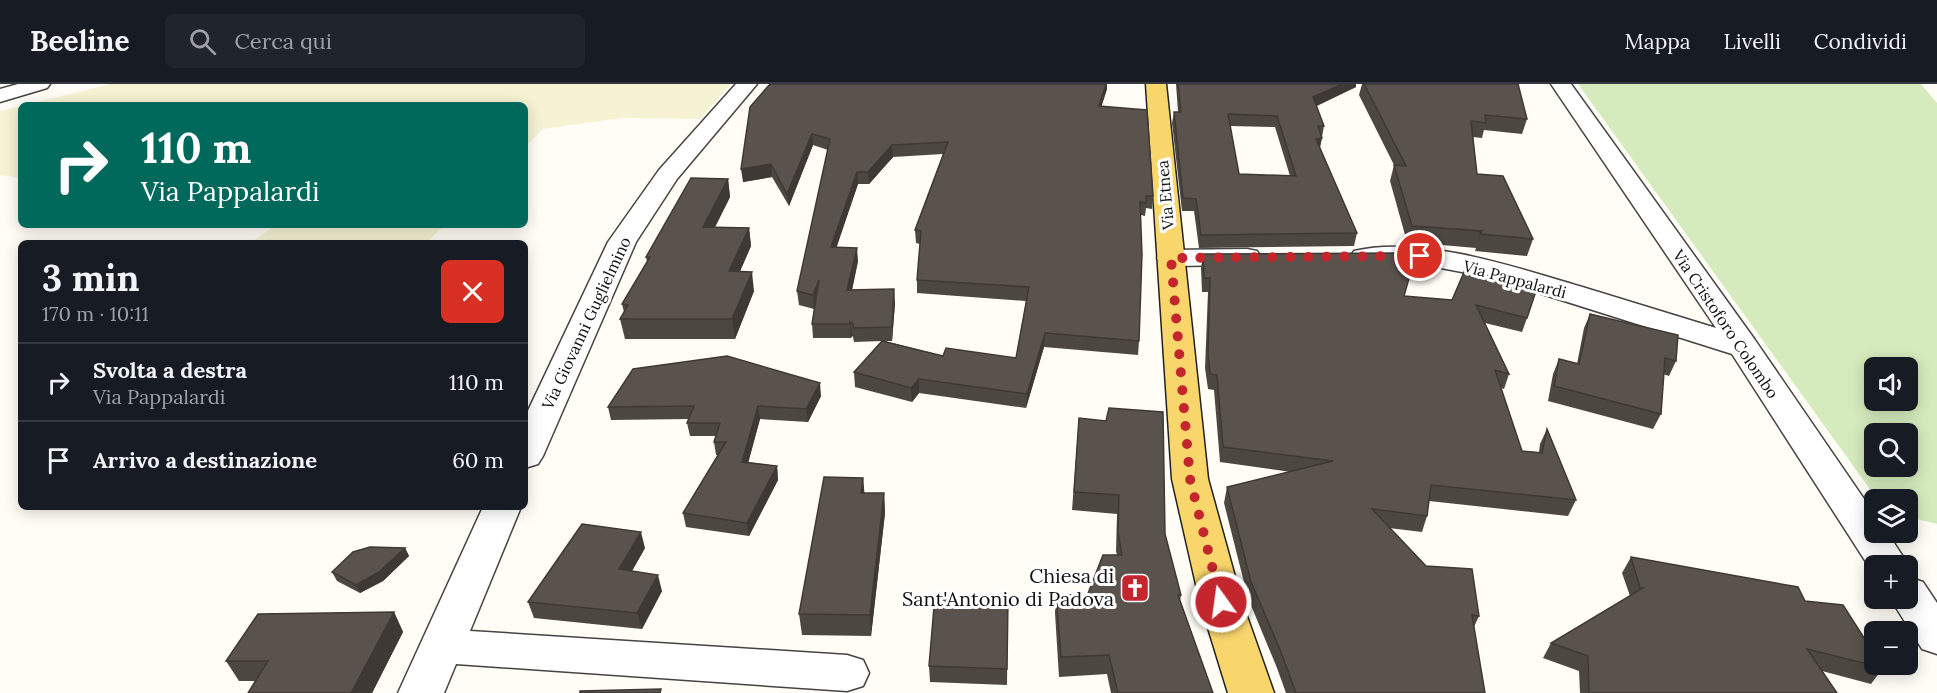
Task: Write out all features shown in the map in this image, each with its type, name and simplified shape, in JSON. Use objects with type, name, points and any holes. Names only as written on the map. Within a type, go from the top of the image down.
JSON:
[{"type":"main road","name":"Via Etnea","points":[[1155,84],[1190,479],[1221,602],[1251,693]]},
{"type":"street","points":[[0,96],[40,84]]},
{"type":"street","name":"Via Giovanni Guglielmino","points":[[528,449],[622,242],[668,175],[747,84]]},
{"type":"street","name":"Via Cristoforo Colombo","points":[[1561,84],[1744,347],[1882,555]]},
{"type":"street","name":"Via Pappalardi","points":[[1337,257],[1420,256],[1493,269],[1744,347]]},
{"type":"street","points":[[1171,258],[1278,257]]},
{"type":"street","points":[[421,693],[501,510]]},
{"type":"street","points":[[1918,608],[1937,637]]},
{"type":"street","points":[[441,646],[847,673]]},
{"type":"shaded area","points":[[110,84],[731,84],[700,119],[622,118],[543,129],[528,144],[528,102],[37,102]]},
{"type":"shaded area","points":[[18,107],[18,178],[0,175],[0,111]]},
{"type":"shaded area","points":[[272,228],[442,228],[429,240],[254,240]]},
{"type":"green space","points":[[1578,84],[1921,84],[1937,103],[1937,524],[1918,519],[1918,489],[1870,489]]},
{"type":"building","points":[[770,84],[1106,84],[1099,106],[1147,110],[1153,196],[1146,196],[1146,203],[1140,202],[1142,254],[1139,341],[1045,333],[1027,394],[919,379],[911,388],[854,372],[882,341],[943,356],[946,348],[1016,358],[1029,287],[917,280],[921,231],[915,230],[948,142],[892,145],[868,172],[857,172],[831,247],[857,248],[847,290],[894,289],[892,327],[853,328],[850,322],[850,324],[812,324],[819,280],[813,295],[797,291],[830,139],[812,134],[787,194],[771,164],[741,169],[750,107]]},
{"type":"building","points":[[1178,84],[1342,84],[1313,97],[1324,126],[1318,126],[1322,138],[1316,139],[1357,233],[1201,235],[1196,199],[1183,198],[1174,112],[1181,112]],"holes":[[[1228,114],[1277,116],[1296,176],[1239,174]]]},
{"type":"building","points":[[1364,84],[1518,84],[1527,119],[1485,115],[1486,123],[1471,121],[1477,174],[1503,176],[1533,239],[1480,234],[1482,231],[1412,226],[1394,165],[1406,166]]},
{"type":"building","points":[[691,178],[728,179],[703,227],[749,228],[729,271],[752,272],[732,319],[620,319],[628,305],[622,304],[650,257],[646,257]]},
{"type":"building","points":[[1397,253],[1415,257],[1404,296],[1452,300],[1465,270],[1537,288],[1527,318],[1476,305],[1509,374],[1495,370],[1522,451],[1542,453],[1547,429],[1576,500],[1431,485],[1427,516],[1372,509],[1426,566],[1472,569],[1479,616],[1472,615],[1485,693],[1296,693],[1251,582],[1227,487],[1333,461],[1223,447],[1217,375],[1210,374],[1208,353],[1210,278],[1204,278],[1203,254]]},
{"type":"building","points":[[1590,314],[1678,335],[1676,361],[1665,358],[1661,414],[1554,386],[1559,359],[1579,364]]},
{"type":"building","points":[[727,356],[820,383],[806,409],[758,406],[742,462],[777,466],[747,523],[683,513],[726,442],[714,442],[720,423],[687,423],[694,406],[608,407],[633,369]]},
{"type":"building","points":[[1109,408],[1163,412],[1165,534],[1181,595],[1178,595],[1213,693],[1118,693],[1109,655],[1061,657],[1056,594],[1087,596],[1103,555],[1122,555],[1118,532],[1119,495],[1074,492],[1079,418],[1106,421]]},
{"type":"building","points":[[824,477],[863,478],[861,493],[884,493],[870,615],[799,614]]},
{"type":"building","points":[[582,524],[641,532],[619,569],[658,575],[637,613],[528,602]]},
{"type":"building","points":[[370,547],[405,548],[379,572],[356,585],[332,572],[353,552]]},
{"type":"building","points":[[1631,557],[1798,587],[1805,601],[1843,605],[1864,638],[1864,663],[1807,649],[1837,693],[1589,693],[1588,656],[1551,643],[1643,588],[1640,588]]},
{"type":"building","points":[[935,595],[1008,598],[1007,669],[929,666]]},
{"type":"building","points":[[394,612],[351,693],[248,693],[268,661],[226,661],[258,614]]},
{"type":"building","points":[[661,689],[660,693],[580,693],[580,691]]},
{"type":"place","name":"Chiesa di Sant'Antonio di Padova","points":[[1135,588]]},
{"type":"route","points":[[1221,602],[1190,479],[1171,258],[1420,256]]}]
